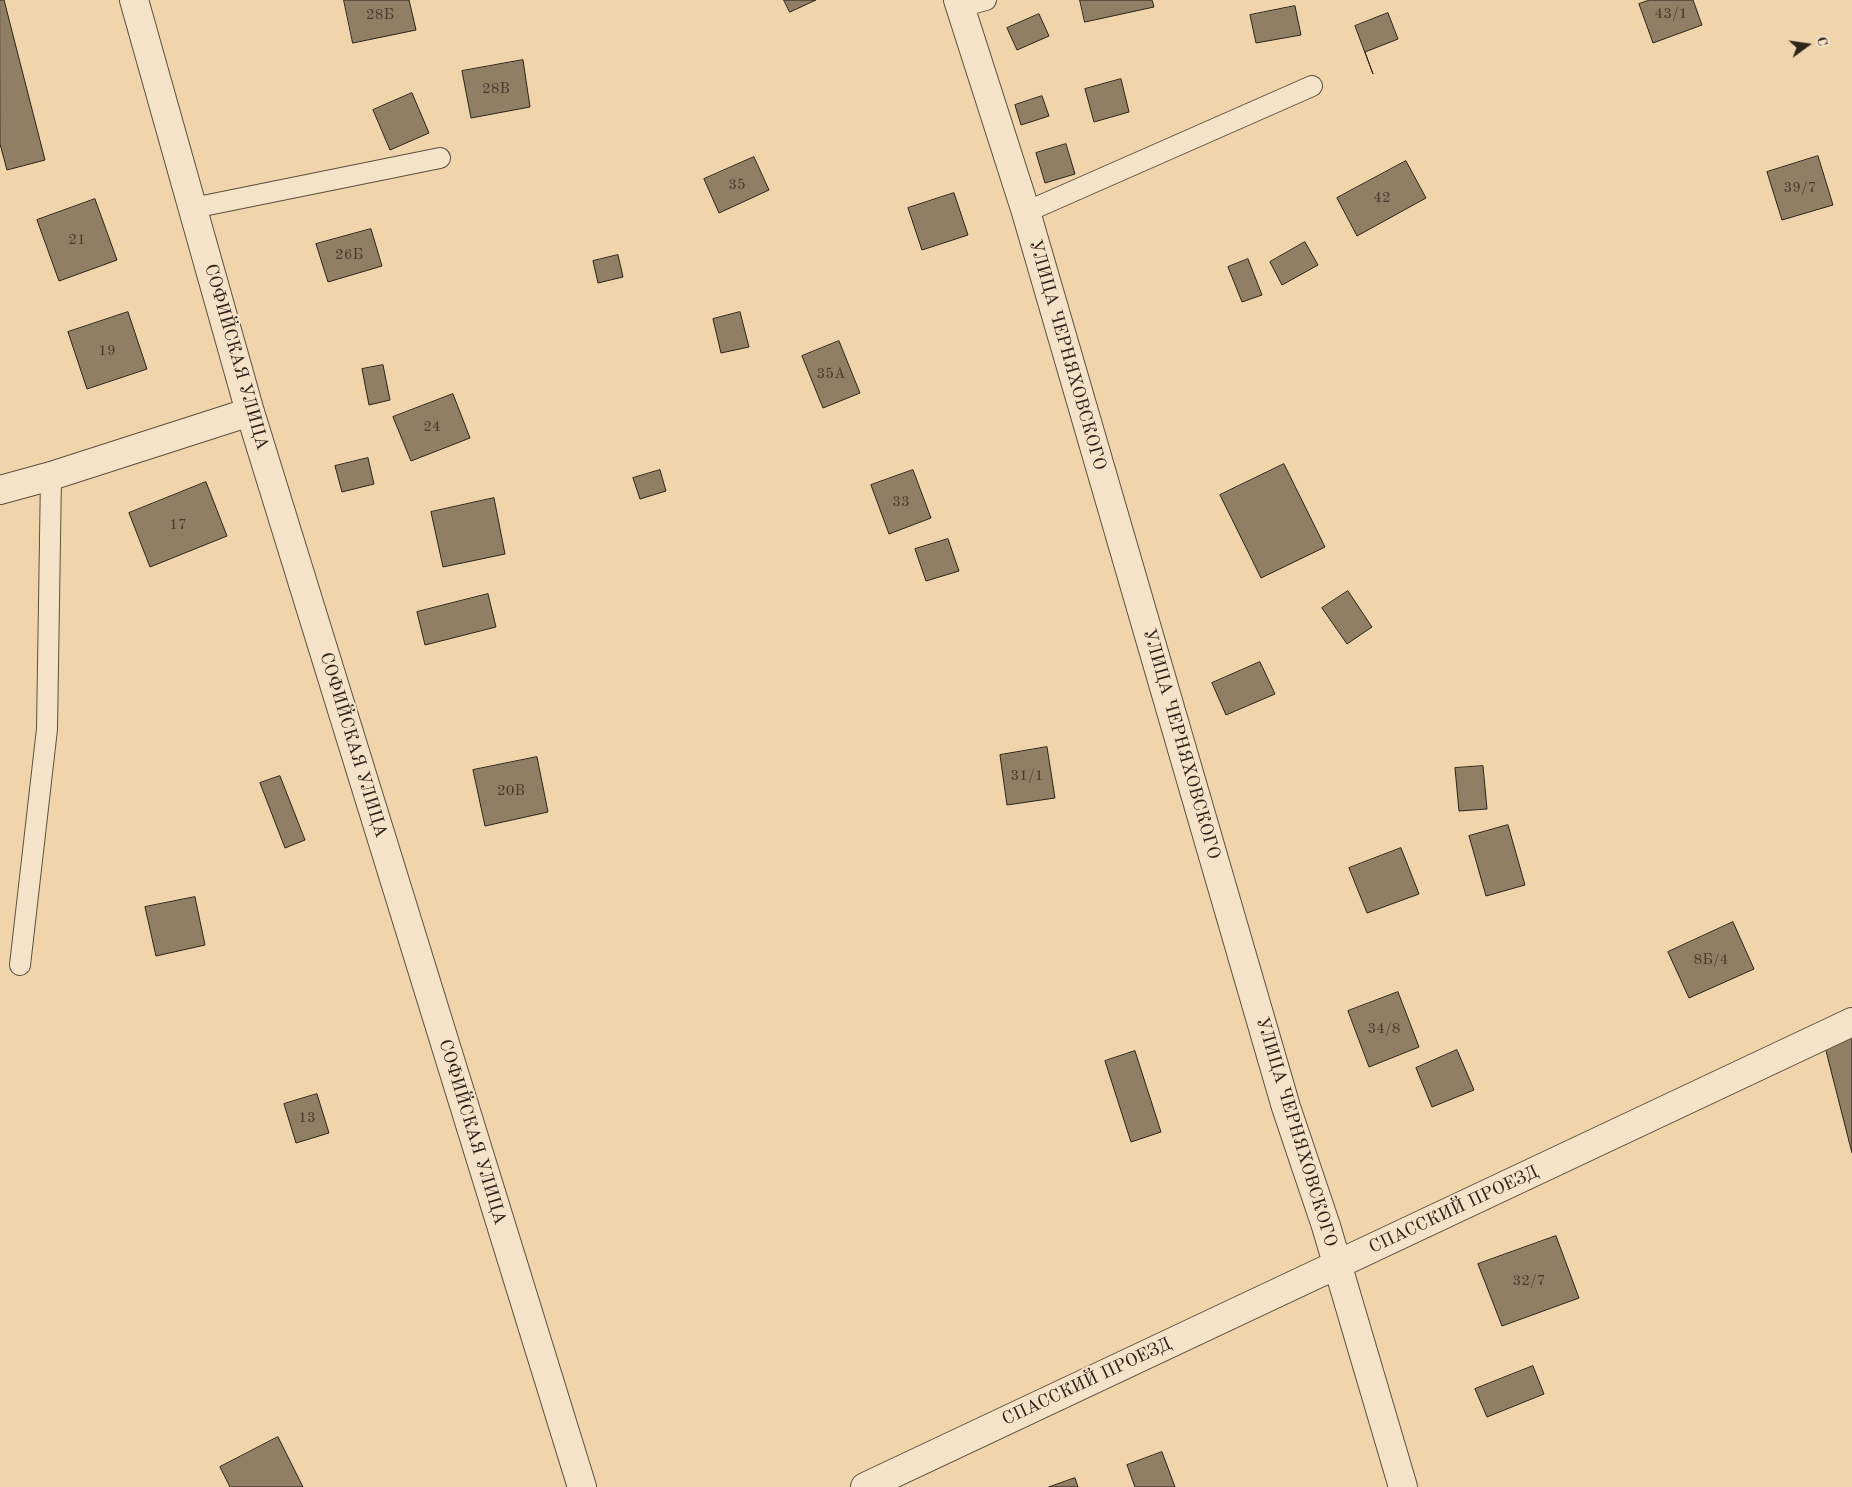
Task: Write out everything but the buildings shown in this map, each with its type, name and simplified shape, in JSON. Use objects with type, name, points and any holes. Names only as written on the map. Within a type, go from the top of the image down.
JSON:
[{"type":"street","name":"СОФИЙСКАЯ УЛИЦА","points":[[134,0],[250,412],[582,1487]]},
{"type":"street","name":"УЛИЦА ЧЕРНЯХОВСКОГО","points":[[959,4],[1026,212],[1286,1107],[1338,1264],[1403,1487]]},
{"type":"street","points":[[0,490],[50,476],[250,412]]},
{"type":"street","name":"СПАССКИЙ ПРОЕЗД","points":[[866,1487],[1852,1022]]},
{"type":"lane","points":[[959,4],[986,0]]},
{"type":"lane","points":[[1026,212],[1312,86]]},
{"type":"lane","points":[[193,208],[440,158]]},
{"type":"lane","points":[[20,965],[47,729],[50,476]]}]
